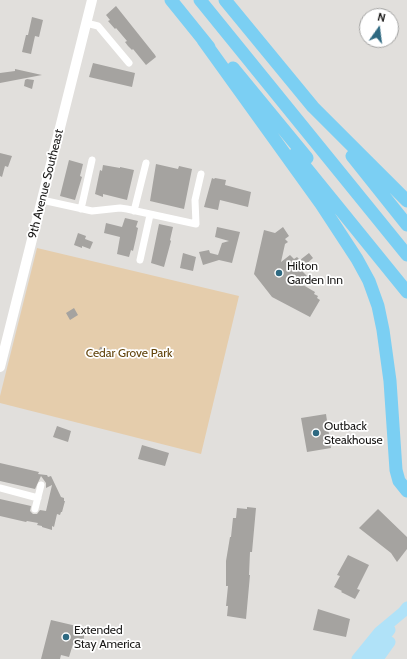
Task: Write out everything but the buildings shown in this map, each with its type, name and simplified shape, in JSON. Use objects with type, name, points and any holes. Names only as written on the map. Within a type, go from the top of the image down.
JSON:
[{"type":"highway","points":[[171,0],[407,292]]},
{"type":"highway","points":[[178,0],[407,282]]},
{"type":"highway","points":[[200,0],[407,255]]},
{"type":"highway","points":[[207,0],[407,249]]},
{"type":"highway","points":[[225,0],[313,106],[407,225]]},
{"type":"highway","points":[[203,40],[321,204],[369,281],[378,306],[383,330],[390,381],[396,470],[407,491]]},
{"type":"highway","points":[[313,106],[407,202]]},
{"type":"main road","name":"9th Avenue Southeast","points":[[0,367],[92,0]]},
{"type":"main road","points":[[357,659],[379,632],[405,610]]},
{"type":"main road","points":[[368,659],[405,610]]},
{"type":"main road","points":[[378,659],[391,640],[405,610]]},
{"type":"street","points":[[86,23],[98,26],[129,63]]},
{"type":"street","points":[[81,209],[92,160]]},
{"type":"street","points":[[134,210],[146,163]]},
{"type":"street","points":[[42,200],[92,211],[120,208],[134,210],[150,215],[196,224],[194,212],[195,200],[201,174]]},
{"type":"street","points":[[140,260],[150,215]]},
{"type":"street","points":[[35,509],[41,485]]},
{"type":"street","points":[[0,488],[38,498]]},
{"type":"green space","name":"Cedar Grove Park","points":[[37,248],[239,296],[201,454],[0,403],[0,396]]},
{"type":"place","name":"Hilton Garden Inn","points":[[279,273]]},
{"type":"place","name":"Outback Steakhouse","points":[[316,433]]},
{"type":"place","name":"Extended Stay America","points":[[66,637]]}]
